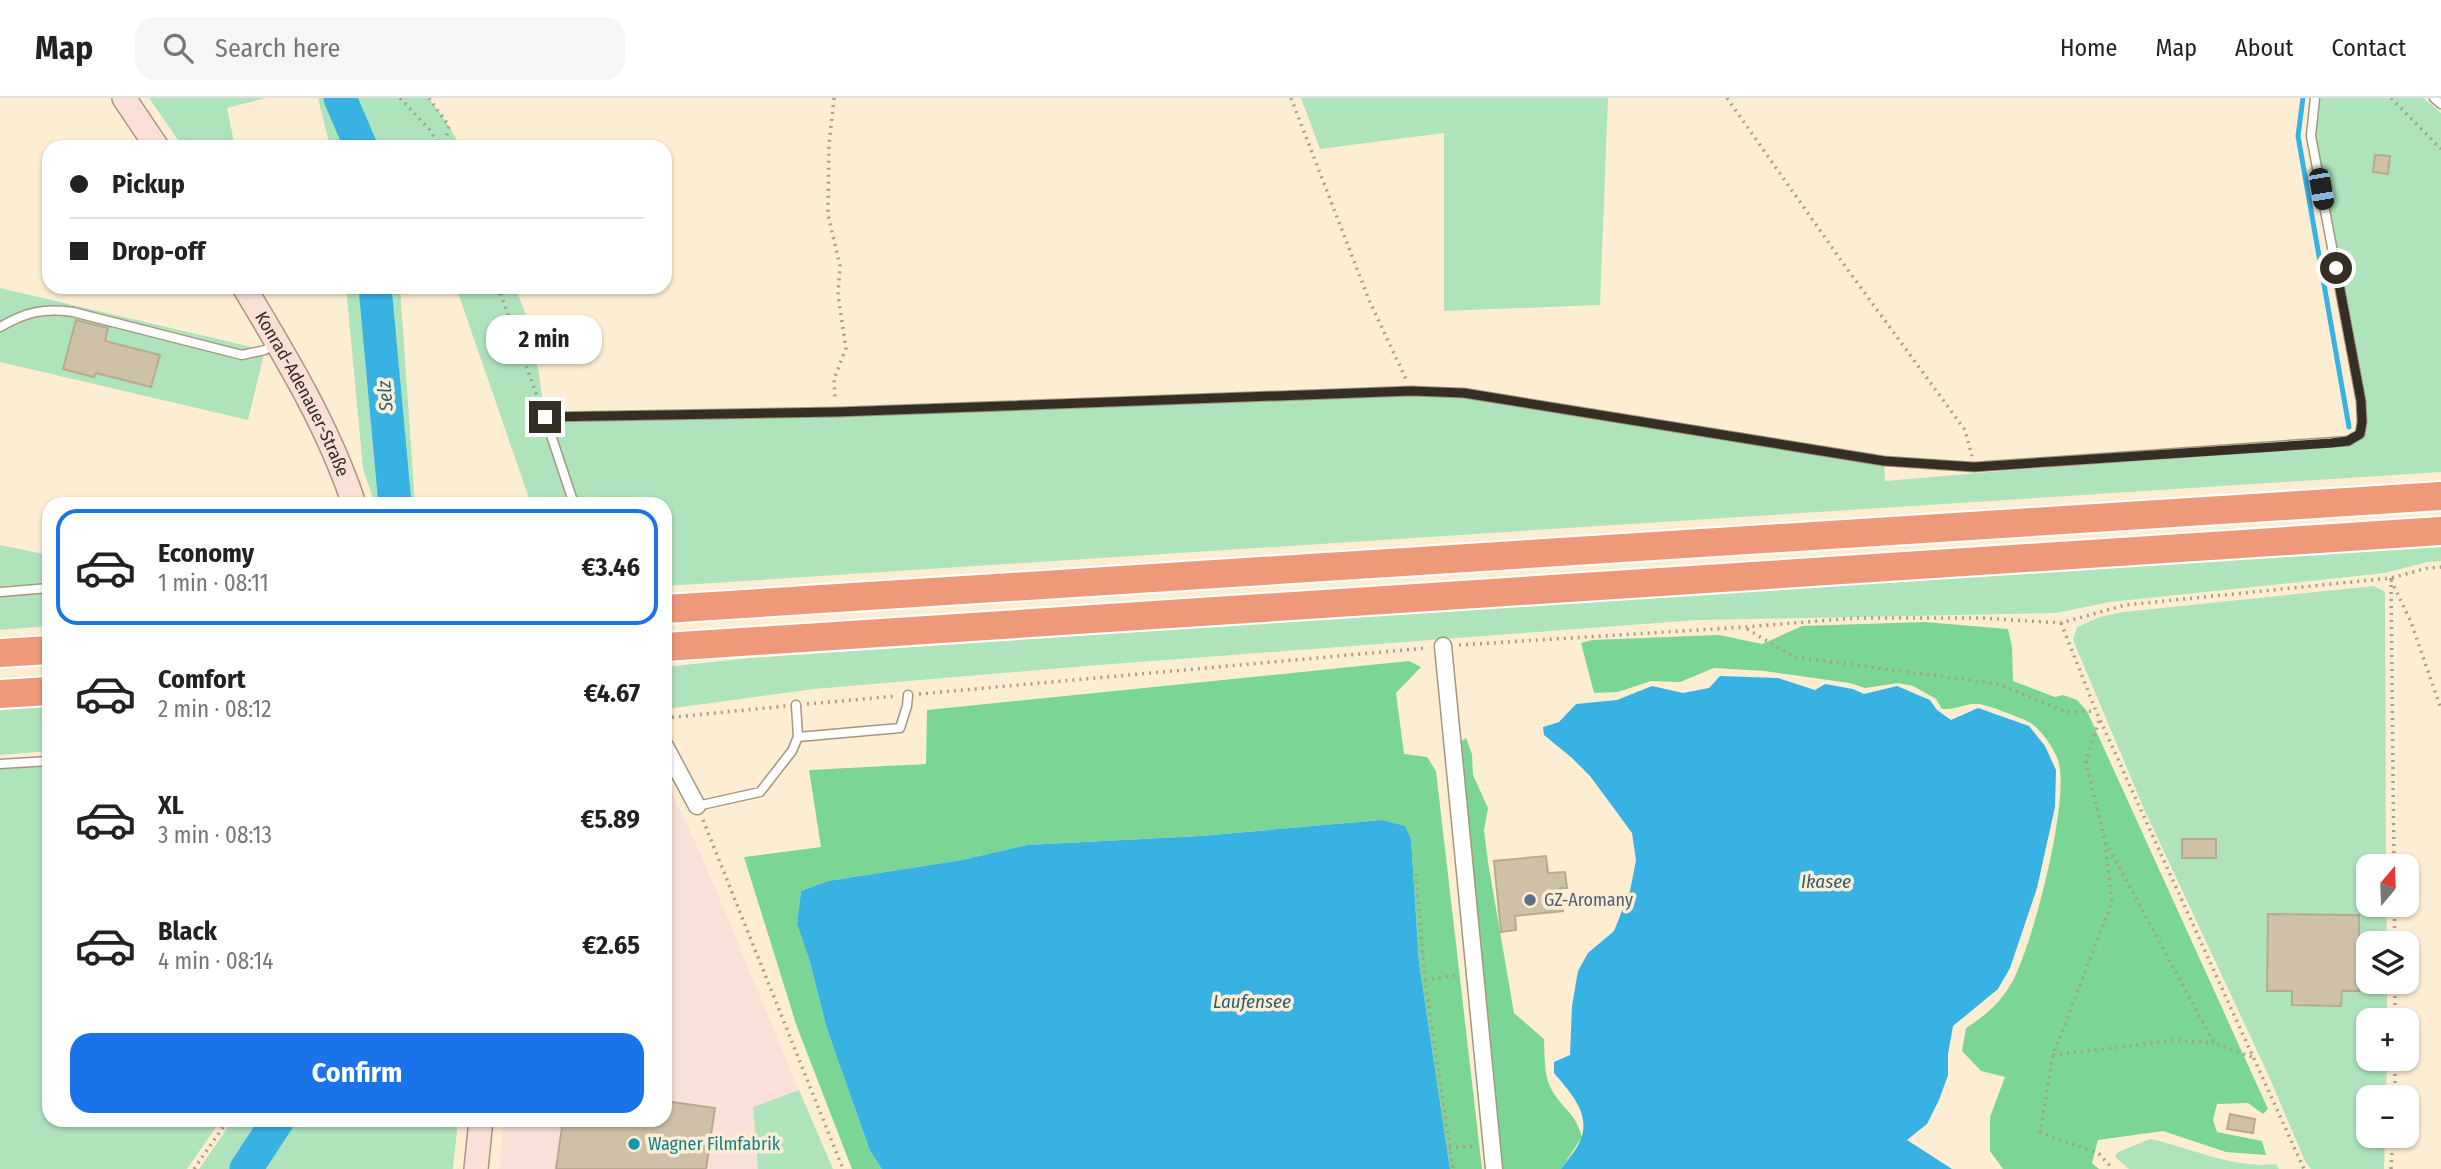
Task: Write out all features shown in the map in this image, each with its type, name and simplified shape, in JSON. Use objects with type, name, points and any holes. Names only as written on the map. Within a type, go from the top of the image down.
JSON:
[{"type":"highway","points":[[672,610],[2441,496]]},
{"type":"highway","points":[[672,647],[2441,531]]},
{"type":"highway","points":[[0,653],[42,650]]},
{"type":"highway","points":[[0,694],[42,691]]},
{"type":"main road","points":[[124,98],[152,140]]},
{"type":"main road","name":"Konrad-Adenauer-Straße","points":[[248,294],[299,379],[341,466],[352,497]]},
{"type":"main road","points":[[477,1169],[480,1127]]},
{"type":"street","points":[[1443,646],[1494,1169]]},
{"type":"street","points":[[672,759],[697,806]]},
{"type":"lane","points":[[572,497],[545,417],[837,412],[1411,391],[1464,393],[1884,461],[1974,467],[2348,441],[2360,434],[2361,401],[2311,136],[2315,98]]},
{"type":"lane","points":[[2434,98],[2441,104]]},
{"type":"lane","points":[[0,327],[23,314],[54,310],[73,312],[242,355],[264,350],[277,342]]},
{"type":"lane","points":[[0,592],[42,589]]},
{"type":"lane","points":[[798,737],[900,728],[908,695]]},
{"type":"lane","points":[[697,806],[760,792],[793,751],[798,737],[796,705]]},
{"type":"lane","points":[[0,764],[42,761]]},
{"type":"path","points":[[400,98],[438,140]]},
{"type":"path","points":[[429,98],[449,126],[445,140]]},
{"type":"path","points":[[834,98],[829,145],[828,215],[840,267],[838,295],[846,348],[834,379],[837,412]]},
{"type":"path","points":[[1291,98],[1369,300],[1399,359],[1411,391]]},
{"type":"path","points":[[1727,98],[1965,430],[1974,467]]},
{"type":"path","points":[[2391,98],[2441,149]]},
{"type":"path","points":[[501,294],[545,417]]},
{"type":"path","points":[[672,717],[1443,646],[1855,618],[1982,618],[2062,623],[2125,605],[2390,578],[2441,567]]},
{"type":"path","points":[[2390,578],[2411,622],[2441,709]]},
{"type":"path","points":[[2390,578],[2394,854]]},
{"type":"path","points":[[2062,623],[2099,719],[2304,1169]]},
{"type":"path","points":[[1745,627],[1794,657],[1999,684],[2066,712],[2096,711]]},
{"type":"path","points":[[2099,719],[2086,761],[2105,841],[2112,902],[2053,1055],[2040,1132],[2099,1154],[2113,1169]]},
{"type":"path","points":[[697,806],[843,1169]]},
{"type":"path","points":[[2105,841],[2214,1043]]},
{"type":"path","points":[[1416,874],[1425,980],[1452,1169]]},
{"type":"path","points":[[1425,980],[1457,975]]},
{"type":"path","points":[[2053,1055],[2177,1040],[2214,1043],[2254,1058]]},
{"type":"path","points":[[194,1169],[223,1127]]},
{"type":"path","points":[[1449,1148],[1476,1146]]},
{"type":"path","points":[[2390,1169],[2392,1148]]},
{"type":"shaded area","points":[[672,792],[706,866],[799,1090],[753,1107],[758,1169],[499,1169],[503,1127],[672,1127]]},
{"type":"green space","points":[[149,98],[266,98],[227,108],[234,140],[178,140]]},
{"type":"green space","points":[[318,98],[429,98],[457,140],[328,140]]},
{"type":"green space","points":[[1301,98],[1608,98],[1600,305],[1444,311],[1444,133],[1320,149]]},
{"type":"green space","points":[[2315,98],[2424,98],[2441,113],[2441,472],[672,586],[672,497],[529,497],[458,294],[518,294],[533,333],[545,417],[1464,393],[1884,461],[1885,481],[2331,443],[2360,434],[2362,422],[2311,136]]},
{"type":"green space","points":[[0,288],[265,350],[248,420],[0,362]]},
{"type":"green space","points":[[347,294],[400,294],[415,497],[373,497],[363,469]]},
{"type":"green space","points":[[2441,544],[2441,561],[2385,573],[2110,602],[2056,613],[1697,620],[814,689],[672,708],[672,666],[751,658]]},
{"type":"green space","points":[[0,545],[42,554],[42,583],[0,586]]},
{"type":"green space","points":[[2374,586],[2385,592],[2386,854],[2356,854],[2356,917],[2386,917],[2387,931],[2356,931],[2356,994],[2387,994],[2387,1008],[2356,1008],[2356,1071],[2387,1071],[2386,1085],[2356,1085],[2356,1148],[2385,1148],[2384,1169],[2311,1169],[2306,1163],[2267,1072],[2145,811],[2073,640],[2077,627],[2100,617],[2123,612]]},
{"type":"green space","points":[[42,593],[42,627],[0,630],[0,596]]},
{"type":"green space","points":[[1924,622],[2008,629],[2012,647],[2013,681],[2055,697],[2063,695],[2077,700],[2087,711],[2268,1109],[2263,1114],[2248,1103],[2217,1104],[2213,1120],[2217,1132],[2262,1141],[2266,1155],[2226,1152],[2163,1131],[2098,1140],[2092,1163],[2099,1169],[2003,1169],[1990,1151],[1990,1117],[2005,1077],[1981,1071],[1962,1051],[1966,1028],[2002,998],[2020,966],[2039,908],[2059,806],[2061,779],[2058,760],[2046,739],[2029,722],[1979,704],[1942,709],[1936,699],[1913,686],[1898,683],[1865,688],[1850,683],[1764,671],[1714,668],[1680,682],[1651,681],[1618,692],[1594,693],[1581,643],[1592,640],[1719,635],[1762,644],[1802,626]]},
{"type":"green space","points":[[1409,661],[1421,667],[1396,693],[1404,754],[1427,757],[1436,771],[1482,1169],[1450,1169],[1419,962],[1411,839],[1381,820],[1200,836],[1027,845],[962,860],[828,881],[801,891],[797,924],[827,1029],[870,1151],[882,1169],[852,1169],[797,1027],[744,857],[821,847],[809,770],[926,764],[927,710]]},
{"type":"green space","points":[[42,705],[42,752],[0,755],[0,708]]},
{"type":"green space","points":[[1466,738],[1472,754],[1473,775],[1488,808],[1484,830],[1488,862],[1514,1013],[1544,1039],[1548,1082],[1574,1118],[1582,1137],[1561,1169],[1500,1169],[1456,745]]},
{"type":"green space","points":[[42,763],[42,1127],[216,1127],[187,1169],[0,1169],[0,766]]},
{"type":"green space","points":[[799,1090],[833,1169],[758,1169],[753,1107]]},
{"type":"green space","points":[[228,1127],[457,1127],[453,1169],[199,1169]]},
{"type":"green space","points":[[2150,1139],[2228,1161],[2276,1164],[2279,1169],[2129,1169],[2115,1157],[2118,1152]]},
{"type":"water","name":"Ikasee","points":[[1720,676],[1778,678],[1815,690],[1825,684],[1853,689],[1864,694],[1897,686],[1930,700],[1937,710],[1951,720],[1978,708],[2029,726],[2045,746],[2056,770],[2055,807],[2037,888],[2010,968],[1998,989],[1953,1026],[1948,1054],[1948,1075],[1939,1100],[1927,1124],[1907,1140],[1952,1169],[1561,1169],[1582,1136],[1583,1118],[1576,1102],[1554,1073],[1554,1062],[1570,1055],[1572,1006],[1578,971],[1588,953],[1614,931],[1630,891],[1636,860],[1632,833],[1590,776],[1544,735],[1543,727],[1559,722],[1576,704],[1617,700],[1652,686],[1683,693],[1709,688]]},
{"type":"water","name":"Laufensee","points":[[1381,820],[1405,826],[1411,839],[1419,962],[1450,1169],[882,1169],[870,1151],[827,1029],[797,924],[801,891],[828,881],[962,860],[1027,845],[1200,836]]},
{"type":"building","points":[[2375,155],[2390,156],[2388,174],[2373,172]]},
{"type":"building","points":[[76,320],[108,328],[105,341],[160,355],[151,387],[96,373],[94,377],[63,369]]},
{"type":"building","points":[[2182,839],[2216,839],[2216,858],[2182,858]]},
{"type":"building","name":"GZ-Aromany","points":[[1546,856],[1548,873],[1565,872],[1567,888],[1560,888],[1563,911],[1515,916],[1516,930],[1501,932],[1494,861]]},
{"type":"building","points":[[2268,914],[2359,917],[2359,931],[2356,931],[2356,991],[2342,991],[2341,1006],[2292,1005],[2292,991],[2267,991]]},
{"type":"building","name":"Wagner Filmfabrik","points":[[672,1102],[715,1108],[706,1169],[556,1169],[562,1127],[672,1127]]},
{"type":"building","points":[[2230,1114],[2255,1119],[2253,1133],[2227,1129]]},
{"type":"waterway","name":"Selz","points":[[340,98],[358,140]]},
{"type":"waterway","points":[[2303,98],[2298,136],[2349,427]]},
{"type":"waterway","name":"Selz","points":[[376,294],[394,497]]},
{"type":"waterway","name":"Selz","points":[[246,1169],[273,1127]]},
{"type":"place","name":"GZ-Aromany","points":[[1530,900]]},
{"type":"place","name":"Wagner Filmfabrik","points":[[634,1144]]},
{"type":"route","points":[[545,417],[837,412],[1411,391],[1464,393],[1884,461],[1974,467],[2331,443],[2348,441],[2360,434],[2362,422],[2361,401],[2336,268]]}]
